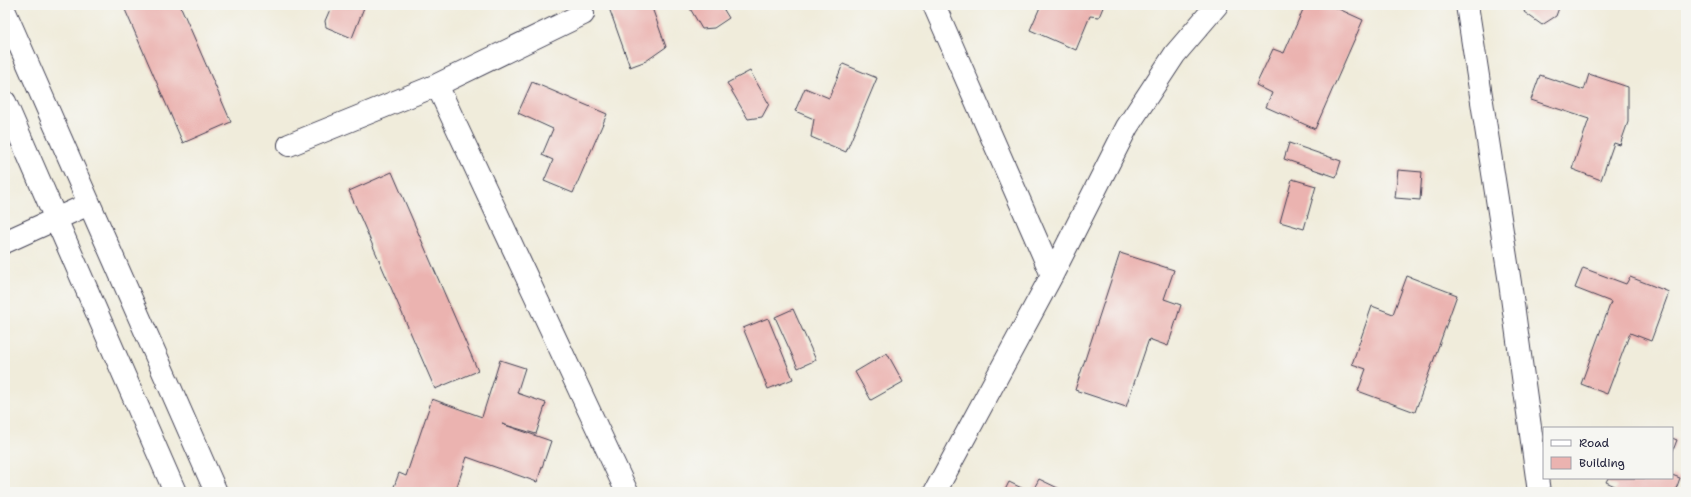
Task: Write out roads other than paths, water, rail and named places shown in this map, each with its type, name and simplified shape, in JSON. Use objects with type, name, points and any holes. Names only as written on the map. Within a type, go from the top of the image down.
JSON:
[{"type":"lane","points":[[934,5],[1052,275]]},
{"type":"lane","points":[[935,492],[1052,275],[1127,127],[1175,54],[1217,5]]},
{"type":"lane","points":[[1467,5],[1510,283],[1539,492]]},
{"type":"lane","points":[[5,12],[216,492]]},
{"type":"lane","points":[[289,145],[437,85],[583,14]]},
{"type":"lane","points":[[437,85],[627,492]]},
{"type":"lane","points":[[5,102],[175,492]]},
{"type":"lane","points":[[5,242],[89,204]]}]
